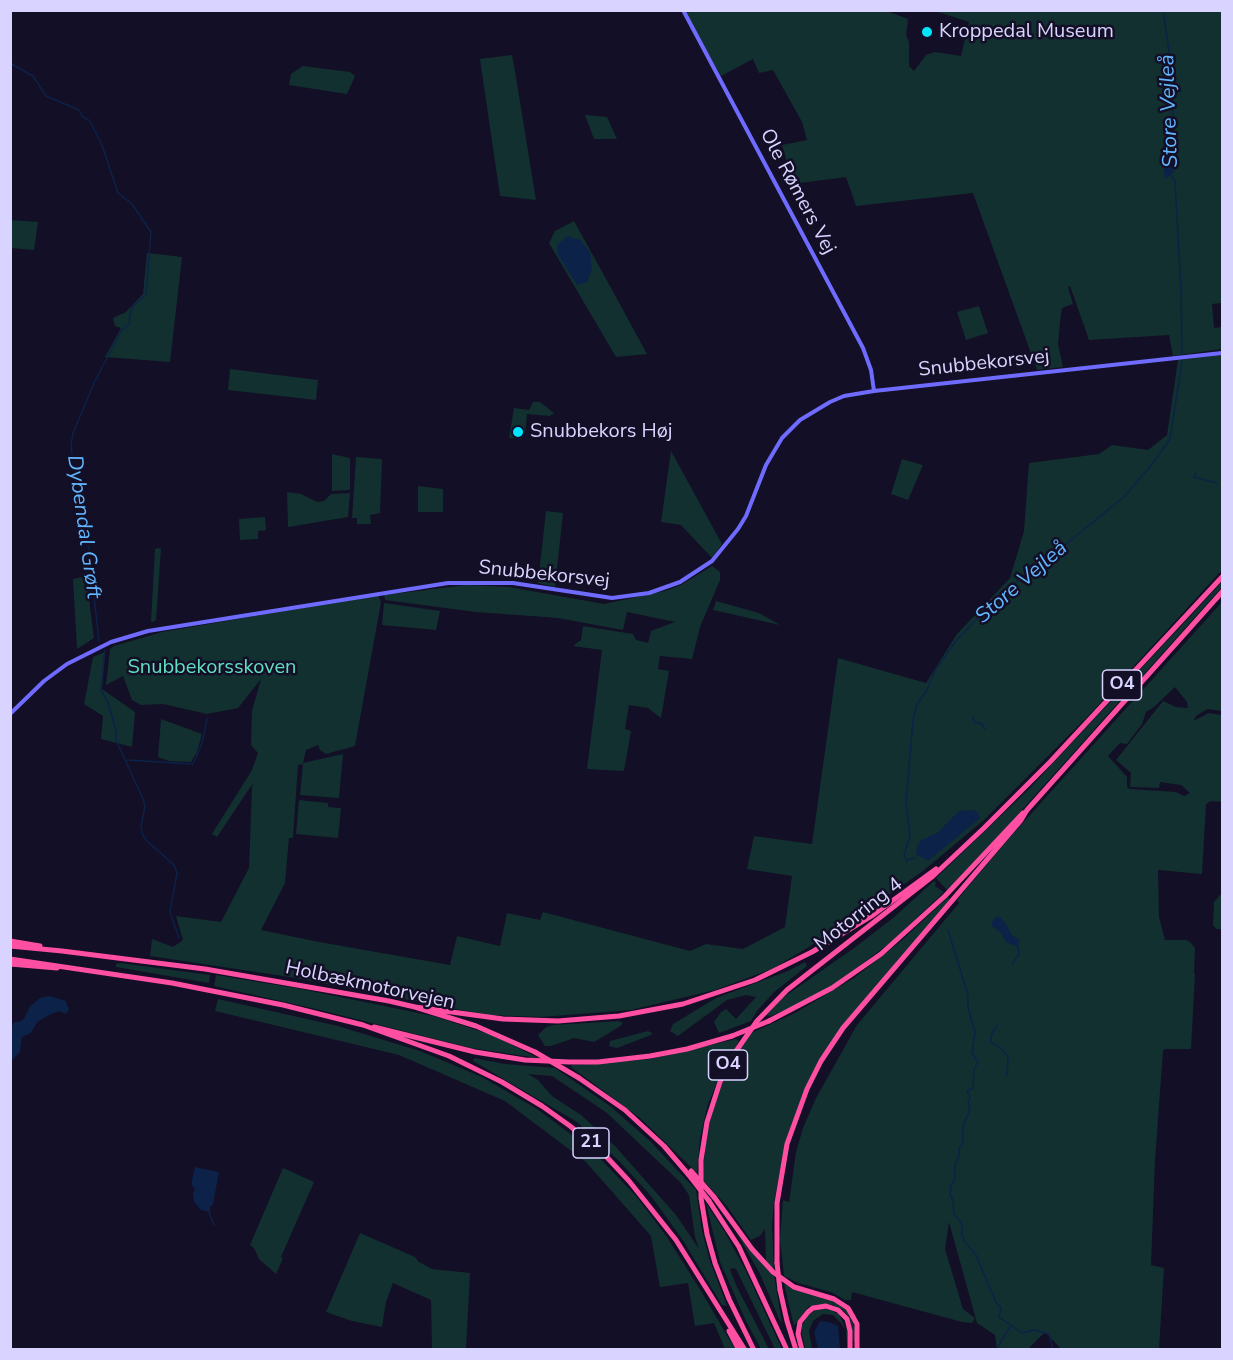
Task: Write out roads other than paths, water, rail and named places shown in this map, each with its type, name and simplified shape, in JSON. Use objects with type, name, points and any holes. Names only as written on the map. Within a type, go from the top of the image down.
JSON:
[{"type":"highway","name":"Motorring 4","points":[[754,1350],[718,1272],[703,1215],[700,1180],[707,1122],[720,1082],[743,1039],[775,1002],[933,876],[984,828],[1050,762],[1222,577]]},
{"type":"highway","name":"O4","points":[[796,1350],[780,1290],[776,1218],[783,1162],[798,1112],[821,1061],[866,999],[1021,820],[1027,810],[1222,592]]},
{"type":"highway","points":[[363,1025],[475,1052],[552,1062],[598,1062],[651,1056],[687,1049],[732,1036],[769,1021],[832,988],[881,954],[945,896],[1027,810]]},
{"type":"highway","points":[[415,1007],[503,1019],[551,1021],[618,1016],[683,1004],[755,980],[812,952],[873,915],[945,863]]},
{"type":"highway","points":[[10,941],[62,951]]},
{"type":"highway","name":"Holbækmotorvejen","points":[[10,946],[205,969],[293,983],[415,1007],[476,1026],[536,1052],[579,1077],[625,1110],[656,1135],[711,1199]]},
{"type":"highway","name":"Holbækmotorvejen","points":[[10,959],[208,990],[363,1025],[436,1051],[489,1075],[527,1096],[570,1126],[608,1159],[649,1203],[680,1246],[744,1350]]},
{"type":"highway","points":[[10,964],[46,968],[71,967]]},
{"type":"highway","name":"21","points":[[711,1199],[739,1247],[787,1350]]},
{"type":"highway","name":"21","points":[[711,1199],[772,1272],[794,1287],[834,1299],[846,1306],[856,1324],[856,1350]]},
{"type":"highway","points":[[715,1303],[739,1350]]},
{"type":"highway","points":[[802,1350],[798,1334],[800,1322],[813,1308],[826,1306],[838,1310],[847,1319],[850,1331],[850,1350]]},
{"type":"street","name":"Ole Rømers Vej","points":[[682,10],[863,348],[871,370],[874,391]]},
{"type":"street","name":"Snubbekorsvej","points":[[10,714],[44,681],[81,656],[113,642],[158,629],[448,583],[513,583],[612,598],[632,597],[664,589],[712,561],[727,544],[746,516],[775,449],[795,424],[816,409],[844,396],[1222,353]]},
{"type":"water","points":[[1167,151],[1172,155],[1174,163],[1173,173],[1166,179],[1164,156]]},
{"type":"water","points":[[567,236],[580,240],[590,252],[592,269],[587,282],[577,285],[557,253],[557,245]]},
{"type":"water","points":[[959,811],[977,811],[980,818],[928,861],[916,854],[921,840],[937,833]]},
{"type":"water","points":[[998,916],[1004,921],[1012,935],[1019,940],[1018,947],[1006,942],[1001,933],[992,926],[992,921]]},
{"type":"water","points":[[49,996],[66,1001],[69,1010],[65,1014],[60,1011],[51,1014],[37,1022],[31,1033],[22,1037],[20,1052],[11,1061],[11,1028],[14,1022],[24,1019],[30,1006],[40,998]]},
{"type":"water","points":[[195,1167],[219,1172],[210,1212],[201,1210],[194,1202],[195,1189],[192,1180]]},
{"type":"water","points":[[820,1321],[838,1326],[840,1349],[818,1349],[814,1332]]},
{"type":"waterway","name":"Store Vejleå","points":[[1163,11],[1170,57],[1174,133],[1169,152]]},
{"type":"waterway","name":"Dybendal Grøft","points":[[10,63],[33,76],[46,96],[79,110],[82,116],[90,121],[102,145],[118,193],[132,204],[151,232],[146,295],[133,306],[129,324],[121,331],[94,383],[73,433],[71,445],[75,481],[86,524],[99,641]]},
{"type":"waterway","name":"Store Vejleå","points":[[1170,174],[1175,181],[1182,354]]},
{"type":"waterway","name":"Store Vejleå","points":[[907,862],[904,855],[910,836],[906,803],[913,720],[917,704],[927,690],[935,671],[955,642],[989,606],[1038,563],[1066,544],[1124,497],[1149,468],[1170,439],[1182,361]]},
{"type":"waterway","points":[[1196,473],[1194,477],[1217,483]]},
{"type":"waterway","name":"Dybendal Grøft","points":[[105,650],[101,690],[108,702],[116,731],[116,740],[143,799],[145,806],[142,832],[145,839],[174,865],[177,873],[170,912],[179,938]]},
{"type":"waterway","points":[[972,717],[985,729]]},
{"type":"waterway","points":[[127,760],[193,764],[202,743],[207,719]]},
{"type":"waterway","points":[[907,860],[915,858]]},
{"type":"waterway","name":"Store Vejleå","points":[[948,930],[968,995],[968,1008],[975,1032],[972,1053],[978,1062],[974,1069],[973,1088],[967,1091],[970,1097],[968,1103],[970,1109],[963,1127],[963,1143],[959,1148],[955,1179],[951,1185],[950,1195],[953,1200],[954,1214],[962,1224],[964,1241],[976,1255],[996,1302],[1001,1308],[999,1317],[1022,1333],[1034,1330],[1049,1334],[1053,1350]]},
{"type":"waterway","points":[[1012,964],[1019,954],[1018,947]]},
{"type":"waterway","points":[[997,1026],[992,1033],[991,1042],[1003,1050],[1008,1057],[1007,1076]]},
{"type":"waterway","points":[[209,1212],[214,1225]]},
{"type":"waterway","points":[[996,1350],[1011,1325]]},
{"type":"place","name":"Kroppedal Museum","points":[[927,32]]},
{"type":"place","name":"Snubbekors Høj","points":[[518,432]]},
{"type":"park label","name":"Snubbekorsskoven","points":[[212,668]]}]
